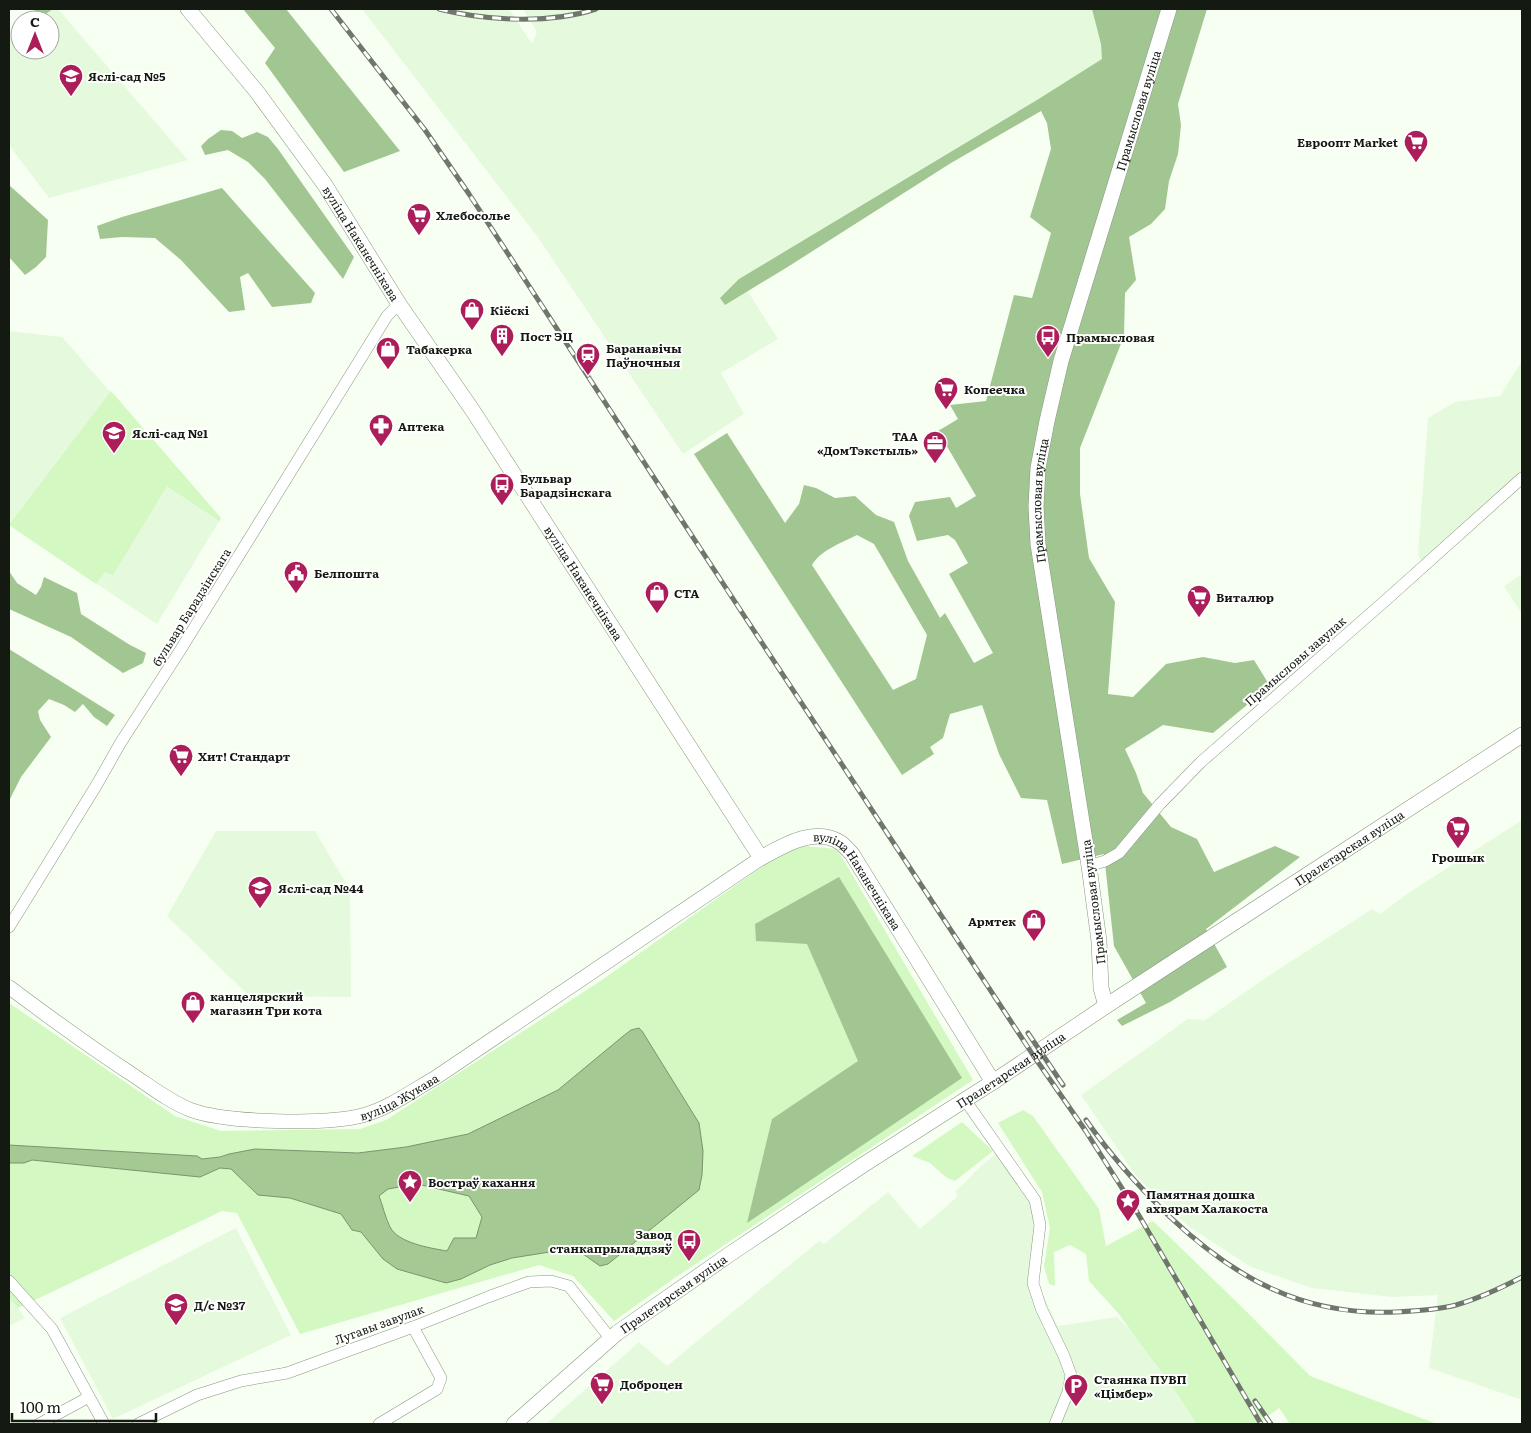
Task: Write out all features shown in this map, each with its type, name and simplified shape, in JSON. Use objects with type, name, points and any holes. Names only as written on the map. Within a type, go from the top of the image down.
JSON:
[{"type":"main road","name":"вуліца Наканечнікава","points":[[188,9],[256,92],[325,185],[400,304],[472,411],[761,858],[784,845],[804,837],[827,838],[841,843],[852,854],[993,1082]]},
{"type":"main road","name":"Прамысловая вуліца","points":[[1106,1006],[1101,988],[1099,941],[1089,866],[1038,544],[1036,506],[1038,468],[1061,361],[1169,9]]},
{"type":"main road","name":"Пралетарская вуліца","points":[[514,1424],[610,1338],[652,1307],[863,1165],[993,1082],[1106,1006],[1522,735]]},
{"type":"street","name":"бульвар Барадзінскага","points":[[9,926],[96,786],[121,742],[192,632],[387,316],[400,304]]},
{"type":"street","name":"Прамысловы завулак","points":[[1089,866],[1105,861],[1118,853],[1160,804],[1200,762],[1386,600],[1522,478]]},
{"type":"street","name":"вуліца Жукава","points":[[9,987],[78,1038],[168,1099],[191,1110],[234,1119],[286,1121],[345,1119],[366,1115],[386,1106],[435,1078],[761,858]]},
{"type":"street","points":[[965,1100],[1035,1200],[1040,1226],[1032,1283],[1071,1375],[1068,1392],[1055,1424]]},
{"type":"street","points":[[9,1281],[52,1329],[104,1424]]},
{"type":"street","name":"Лугавы завулак","points":[[138,1424],[197,1395],[241,1380],[287,1373],[414,1327],[529,1282],[551,1281],[569,1286],[610,1338]]},
{"type":"street","points":[[379,1424],[438,1388],[441,1378],[414,1327]]},
{"type":"street","points":[[39,1424],[89,1397]]},
{"type":"shaded area","points":[[37,9],[53,9],[52,10],[36,10]]},
{"type":"shaded area","points":[[243,9],[286,9],[400,151],[344,172],[265,63],[275,48]]},
{"type":"shaded area","points":[[362,9],[509,9],[532,44],[537,32],[523,9],[1141,9],[1129,45],[740,279],[778,339],[721,373],[744,414],[683,454],[537,236]]},
{"type":"shaded area","points":[[1092,9],[1207,9],[1178,104],[1181,125],[1178,154],[1169,181],[1165,209],[1151,224],[1129,237],[1136,280],[1125,293],[1124,336],[1080,448],[1080,494],[1089,558],[1115,602],[1108,694],[1133,697],[1166,664],[1203,657],[1235,663],[1254,660],[1270,686],[1213,733],[1163,725],[1125,749],[1143,793],[1171,827],[1197,839],[1214,872],[1275,846],[1300,857],[1206,929],[1227,967],[1170,1002],[1122,1026],[1117,1020],[1146,1003],[1114,946],[1104,854],[1062,864],[1047,800],[1021,798],[999,754],[982,705],[950,714],[943,738],[930,747],[934,754],[902,775],[694,454],[727,433],[785,523],[799,504],[804,485],[816,488],[835,498],[855,496],[876,515],[894,522],[908,561],[940,618],[945,613],[974,663],[993,653],[949,574],[968,563],[955,540],[948,535],[917,541],[909,516],[915,502],[950,497],[956,508],[976,496],[938,431],[958,419],[950,405],[986,401],[1014,295],[1032,298],[1051,233],[1030,217],[1051,149],[1047,123],[1041,111],[951,163],[725,305],[720,298],[739,279],[1102,59],[1101,44]],"holes":[[[857,535],[874,544],[927,635],[916,679],[893,690],[812,565],[826,551]]]},
{"type":"shaded area","name":"Яслі-сад №5","points":[[60,11],[188,160],[49,198],[9,145],[9,40],[10,60],[60,60]]},
{"type":"shaded area","points":[[221,130],[232,131],[242,138],[257,132],[268,137],[278,149],[354,257],[343,279],[265,179],[248,162],[228,150],[205,155],[201,146]]},
{"type":"shaded area","points":[[9,185],[48,220],[46,257],[25,275],[9,257]]},
{"type":"shaded area","points":[[222,188],[315,293],[311,303],[272,307],[248,273],[240,277],[245,310],[229,312],[181,260],[155,238],[122,237],[100,239],[97,226]]},
{"type":"shaded area","name":"Яслі-сад №1","points":[[9,331],[62,337],[221,518],[157,624],[9,525]]},
{"type":"shaded area","points":[[1522,361],[1522,474],[1423,564],[1418,555],[1428,418],[1455,402],[1500,396]]},
{"type":"shaded area","name":"Яслі-сад №1","points":[[111,391],[221,518],[219,521],[167,486],[113,575],[105,572],[96,584],[9,525]]},
{"type":"shaded area","points":[[9,571],[17,583],[36,595],[44,577],[77,593],[81,614],[146,653],[143,663],[123,673],[71,637],[9,609]]},
{"type":"shaded area","points":[[1522,574],[1522,614],[1504,586]]},
{"type":"shaded area","points":[[9,649],[115,715],[107,726],[94,717],[83,704],[75,712],[49,699],[38,711],[40,720],[51,737],[21,777],[9,801]]},
{"type":"shaded area","points":[[1522,820],[1522,1400],[1429,1368],[1438,1295],[1392,1297],[1312,1288],[1251,1267],[1188,1226],[1136,1176],[1081,1095],[1188,1019],[1205,1020],[1372,909],[1380,914],[1410,892]]},
{"type":"shaded area","name":"Яслі-сад №44","points":[[216,831],[315,831],[350,890],[351,997],[249,996],[167,916]]},
{"type":"shaded area","points":[[805,846],[837,849],[973,1080],[676,1277],[614,1321],[573,1276],[539,1265],[300,1334],[237,1213],[222,1211],[18,1308],[9,1298],[9,1163],[24,1163],[32,1160],[200,1177],[221,1168],[231,1169],[258,1195],[290,1198],[341,1214],[348,1225],[361,1232],[383,1259],[397,1269],[446,1283],[512,1258],[556,1251],[583,1254],[600,1266],[608,1264],[699,1190],[699,1123],[642,1031],[622,1037],[558,1090],[468,1134],[406,1147],[358,1153],[255,1149],[202,1159],[197,1156],[9,1145],[9,1003],[175,1116],[221,1131],[360,1129],[386,1120],[602,980],[781,853]]},
{"type":"shaded area","points":[[839,877],[962,1078],[747,1223],[772,1119],[858,1061],[807,944],[756,941],[755,924]]},
{"type":"shaded area","points":[[639,1028],[642,1031],[699,1123],[703,1151],[702,1175],[699,1190],[608,1264],[600,1266],[583,1254],[556,1251],[512,1258],[490,1265],[461,1279],[446,1283],[397,1269],[383,1259],[361,1232],[352,1230],[341,1214],[290,1198],[258,1195],[231,1169],[220,1168],[200,1177],[32,1160],[24,1163],[9,1163],[9,1145],[197,1156],[202,1159],[255,1149],[358,1153],[406,1147],[468,1134],[558,1090],[631,1030]],"holes":[[[417,1184],[469,1196],[482,1217],[476,1238],[454,1238],[447,1251],[415,1244],[394,1233],[388,1223],[379,1196],[388,1189]]]},
{"type":"shaded area","points":[[1023,1110],[1033,1116],[1099,1209],[1106,1246],[1153,1221],[1310,1376],[1437,1424],[1290,1424],[1279,1408],[1257,1424],[1197,1424],[1174,1389],[1118,1313],[1089,1281],[1086,1254],[1070,1245],[1054,1252],[1055,1286],[1049,1284],[1044,1266],[1050,1228],[1042,1192],[998,1123]]},
{"type":"shaded area","points":[[962,1122],[993,1151],[955,1181],[947,1178],[930,1163],[912,1156]]},
{"type":"shaded area","points":[[1004,1147],[1037,1192],[1043,1223],[1037,1283],[1058,1326],[1117,1317],[1144,1343],[1204,1424],[546,1424],[639,1342],[667,1366],[819,1241],[824,1244],[888,1192],[920,1229],[957,1197],[956,1191],[981,1166]]},
{"type":"shaded area","points":[[417,1184],[469,1195],[482,1217],[476,1238],[454,1238],[447,1251],[415,1244],[394,1233],[388,1223],[379,1196],[388,1189]]},
{"type":"shaded area","name":"Д/с №37","points":[[236,1228],[291,1335],[113,1419],[60,1318]]},
{"type":"shaded area","points":[[9,1296],[25,1318],[9,1326]]},
{"type":"railway","points":[[331,9],[425,130],[469,194],[1033,1055],[1085,1130],[1134,1207],[1261,1424]]},
{"type":"railway","points":[[439,9],[477,16],[518,19],[559,17],[596,9]]},
{"type":"railway","points":[[1028,1033],[1063,1085]]},
{"type":"railway","points":[[1086,1120],[1115,1159],[1136,1183],[1195,1239],[1220,1259],[1246,1275],[1273,1289],[1301,1300],[1331,1308],[1362,1312],[1426,1310],[1449,1307],[1465,1302],[1490,1293],[1522,1277]]},
{"type":"railway","points":[[1255,1401],[1271,1424]]},
{"type":"place","name":"Яслі-сад №5","points":[[71,97]]},
{"type":"place","name":"Евроопт Market","points":[[1416,163]]},
{"type":"place","name":"Хлебосолье","points":[[419,236]]},
{"type":"place","name":"Кіёскі","points":[[472,331]]},
{"type":"place","name":"Пост ЭЦ","points":[[502,357]]},
{"type":"place","name":"Прамысловая","points":[[1048,358]]},
{"type":"place","name":"Табакерка","points":[[388,370]]},
{"type":"place","name":"Баранавічы Паўночныя","points":[[588,376]]},
{"type":"place","name":"Копеечка","points":[[946,410]]},
{"type":"place","name":"Аптека","points":[[381,447]]},
{"type":"place","name":"Яслі-сад №1","points":[[114,454]]},
{"type":"place","name":"ТАА «ДомТэкстыль»","points":[[935,464]]},
{"type":"place","name":"Бульвар Барадзінскага","points":[[502,506]]},
{"type":"place","name":"Белпошта","points":[[296,594]]},
{"type":"place","name":"СТА","points":[[657,614]]},
{"type":"place","name":"Виталюр","points":[[1199,618]]},
{"type":"place","name":"Хит! Стандарт","points":[[181,777]]},
{"type":"place","name":"Грошык","points":[[1458,849]]},
{"type":"place","name":"Яслі-сад №44","points":[[260,909]]},
{"type":"place","name":"Армтек","points":[[1034,942]]},
{"type":"place","name":"канцелярский магазин Три кота","points":[[193,1024]]},
{"type":"place","name":"Востраў кахання","points":[[410,1203]]},
{"type":"place","name":"Памятная дошка ахвярам Халакоста","points":[[1128,1222]]},
{"type":"place","name":"Завод станкапрыладдзяў","points":[[689,1262]]},
{"type":"place","name":"Д/с №37","points":[[176,1326]]},
{"type":"place","name":"Доброцен","points":[[602,1405]]},
{"type":"place","name":"Стаянка ПУВП «Цімбер»","points":[[1076,1407]]}]
